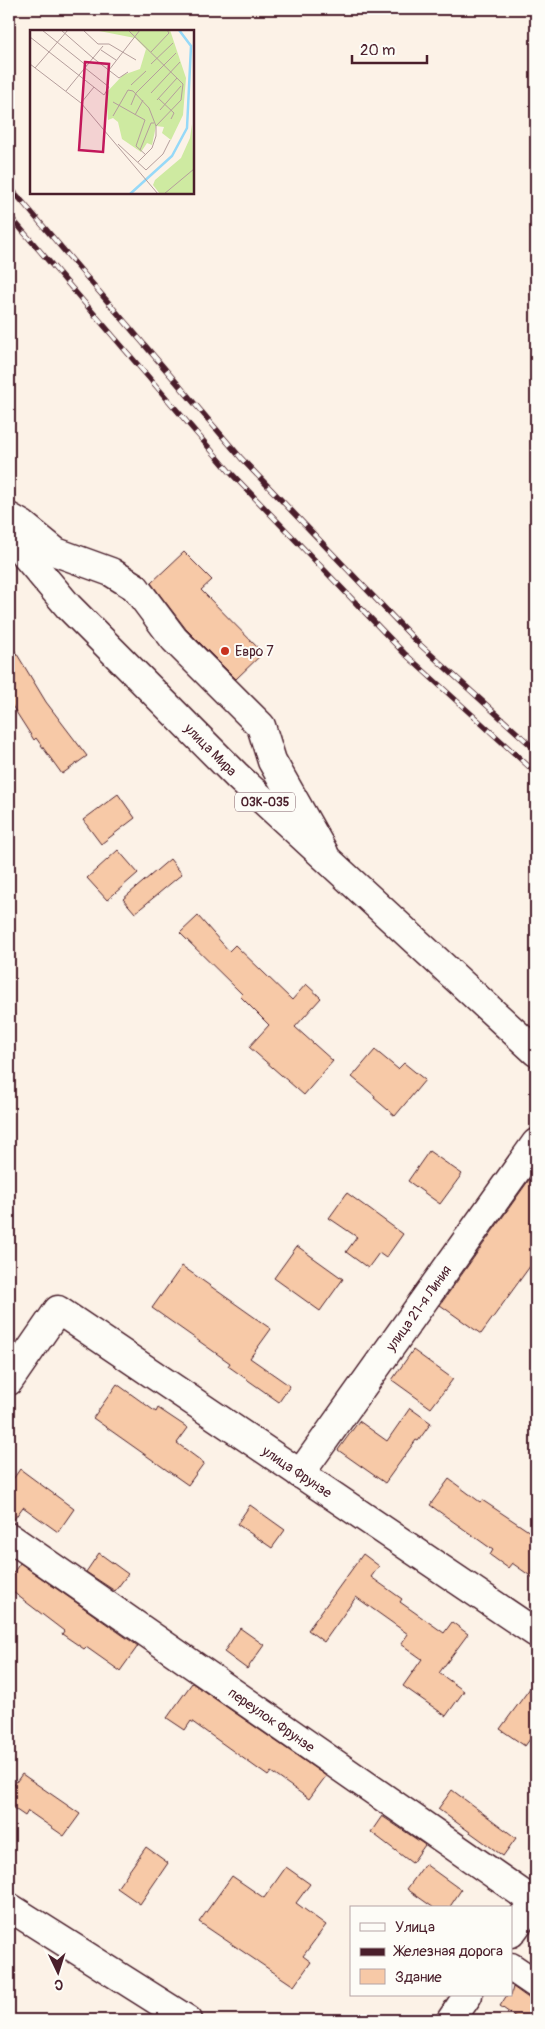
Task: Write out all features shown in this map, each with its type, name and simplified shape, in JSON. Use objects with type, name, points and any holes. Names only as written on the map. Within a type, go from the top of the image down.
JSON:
[{"type":"street","points":[[9,517],[56,552],[110,572],[135,587],[174,639],[261,726],[272,761],[328,861]]},
{"type":"street","name":"улица Мира","points":[[9,536],[68,606],[236,776],[536,1052]]},
{"type":"street","name":"улица 21-я Линия","points":[[300,1474],[536,1143]]},
{"type":"street","name":"улица Фрунзе","points":[[9,1381],[58,1310],[536,1633]]},
{"type":"street","name":"переулок Фрунзе","points":[[9,1537],[535,1900]]},
{"type":"street","points":[[512,1932],[535,1900]]},
{"type":"street","points":[[9,1907],[188,2020]]},
{"type":"street","points":[[512,1968],[536,1984]]},
{"type":"street","points":[[451,2020],[467,1996]]},
{"type":"building","points":[[184,552],[212,580],[201,590],[263,653],[236,679],[186,629],[151,583]]},
{"type":"building","points":[[9,641],[46,702],[87,756],[62,774],[36,738],[34,740],[9,701]]},
{"type":"building","points":[[118,794],[135,818],[101,844],[83,820]]},
{"type":"building","points":[[118,850],[138,873],[107,900],[87,878]]},
{"type":"building","points":[[170,859],[182,874],[135,913],[123,899]]},
{"type":"building","points":[[198,916],[229,951],[235,945],[292,1000],[306,984],[321,998],[295,1027],[333,1061],[304,1095],[249,1047],[269,1025],[240,996],[242,994],[180,933]]},
{"type":"building","points":[[375,1050],[398,1069],[404,1063],[425,1080],[395,1116],[352,1077]]},
{"type":"building","points":[[429,1151],[462,1174],[440,1204],[408,1181]]},
{"type":"building","points":[[536,1170],[536,1258],[481,1334],[440,1305]]},
{"type":"building","points":[[347,1193],[403,1234],[386,1258],[379,1253],[368,1268],[346,1252],[357,1237],[329,1218]]},
{"type":"building","points":[[297,1246],[343,1279],[320,1311],[274,1278]]},
{"type":"building","points":[[182,1266],[271,1329],[250,1358],[290,1386],[279,1402],[228,1366],[230,1363],[152,1308]]},
{"type":"building","points":[[413,1350],[453,1379],[431,1408],[392,1380]]},
{"type":"building","points":[[117,1384],[156,1412],[158,1408],[188,1428],[177,1443],[204,1463],[188,1485],[93,1418]]},
{"type":"building","points":[[410,1408],[431,1423],[418,1441],[416,1440],[385,1483],[338,1450],[359,1421],[387,1441]]},
{"type":"building","points":[[20,1469],[74,1509],[58,1532],[23,1507],[12,1522],[9,1522],[9,1485]]},
{"type":"building","points":[[449,1479],[480,1502],[482,1500],[536,1536],[536,1580],[512,1563],[508,1568],[490,1555],[493,1550],[430,1505]]},
{"type":"building","points":[[250,1505],[285,1530],[272,1548],[237,1524]]},
{"type":"building","points":[[99,1553],[128,1574],[115,1591],[86,1572]]},
{"type":"building","points":[[363,1554],[379,1566],[371,1577],[402,1599],[400,1602],[444,1633],[452,1622],[468,1634],[439,1673],[464,1691],[446,1716],[403,1686],[422,1659],[401,1644],[408,1634],[356,1597],[324,1642],[308,1630]]},
{"type":"building","points":[[20,1563],[138,1646],[120,1671],[86,1647],[84,1649],[62,1634],[64,1631],[9,1589],[9,1579]]},
{"type":"building","points":[[240,1628],[264,1645],[247,1669],[224,1652]]},
{"type":"building","points":[[536,1680],[536,1731],[525,1746],[500,1729]]},
{"type":"building","points":[[192,1683],[326,1776],[309,1799],[271,1772],[268,1776],[191,1721],[185,1730],[167,1718]]},
{"type":"building","points":[[22,1774],[80,1814],[64,1836],[28,1811],[25,1816],[9,1805],[9,1792]]},
{"type":"building","points":[[452,1790],[516,1838],[503,1856],[438,1809]]},
{"type":"building","points":[[382,1816],[425,1845],[412,1863],[371,1832]]},
{"type":"building","points":[[146,1847],[168,1863],[140,1904],[117,1888]]},
{"type":"building","points":[[425,1864],[461,1890],[450,1906],[431,1906],[407,1889]]},
{"type":"building","points":[[286,1867],[310,1884],[296,1903],[326,1925],[303,1956],[311,1962],[294,1986],[199,1922],[232,1876],[264,1898]]},
{"type":"building","points":[[513,1987],[527,1997],[536,1999],[536,2008],[528,2020],[520,2020],[500,2006],[506,1996],[512,1996]]},
{"type":"railway","points":[[9,186],[241,458],[416,641],[536,750]]},
{"type":"railway","points":[[9,215],[230,472],[404,653],[536,773]]},
{"type":"place","name":"Евро 7","points":[[225,651]]}]
